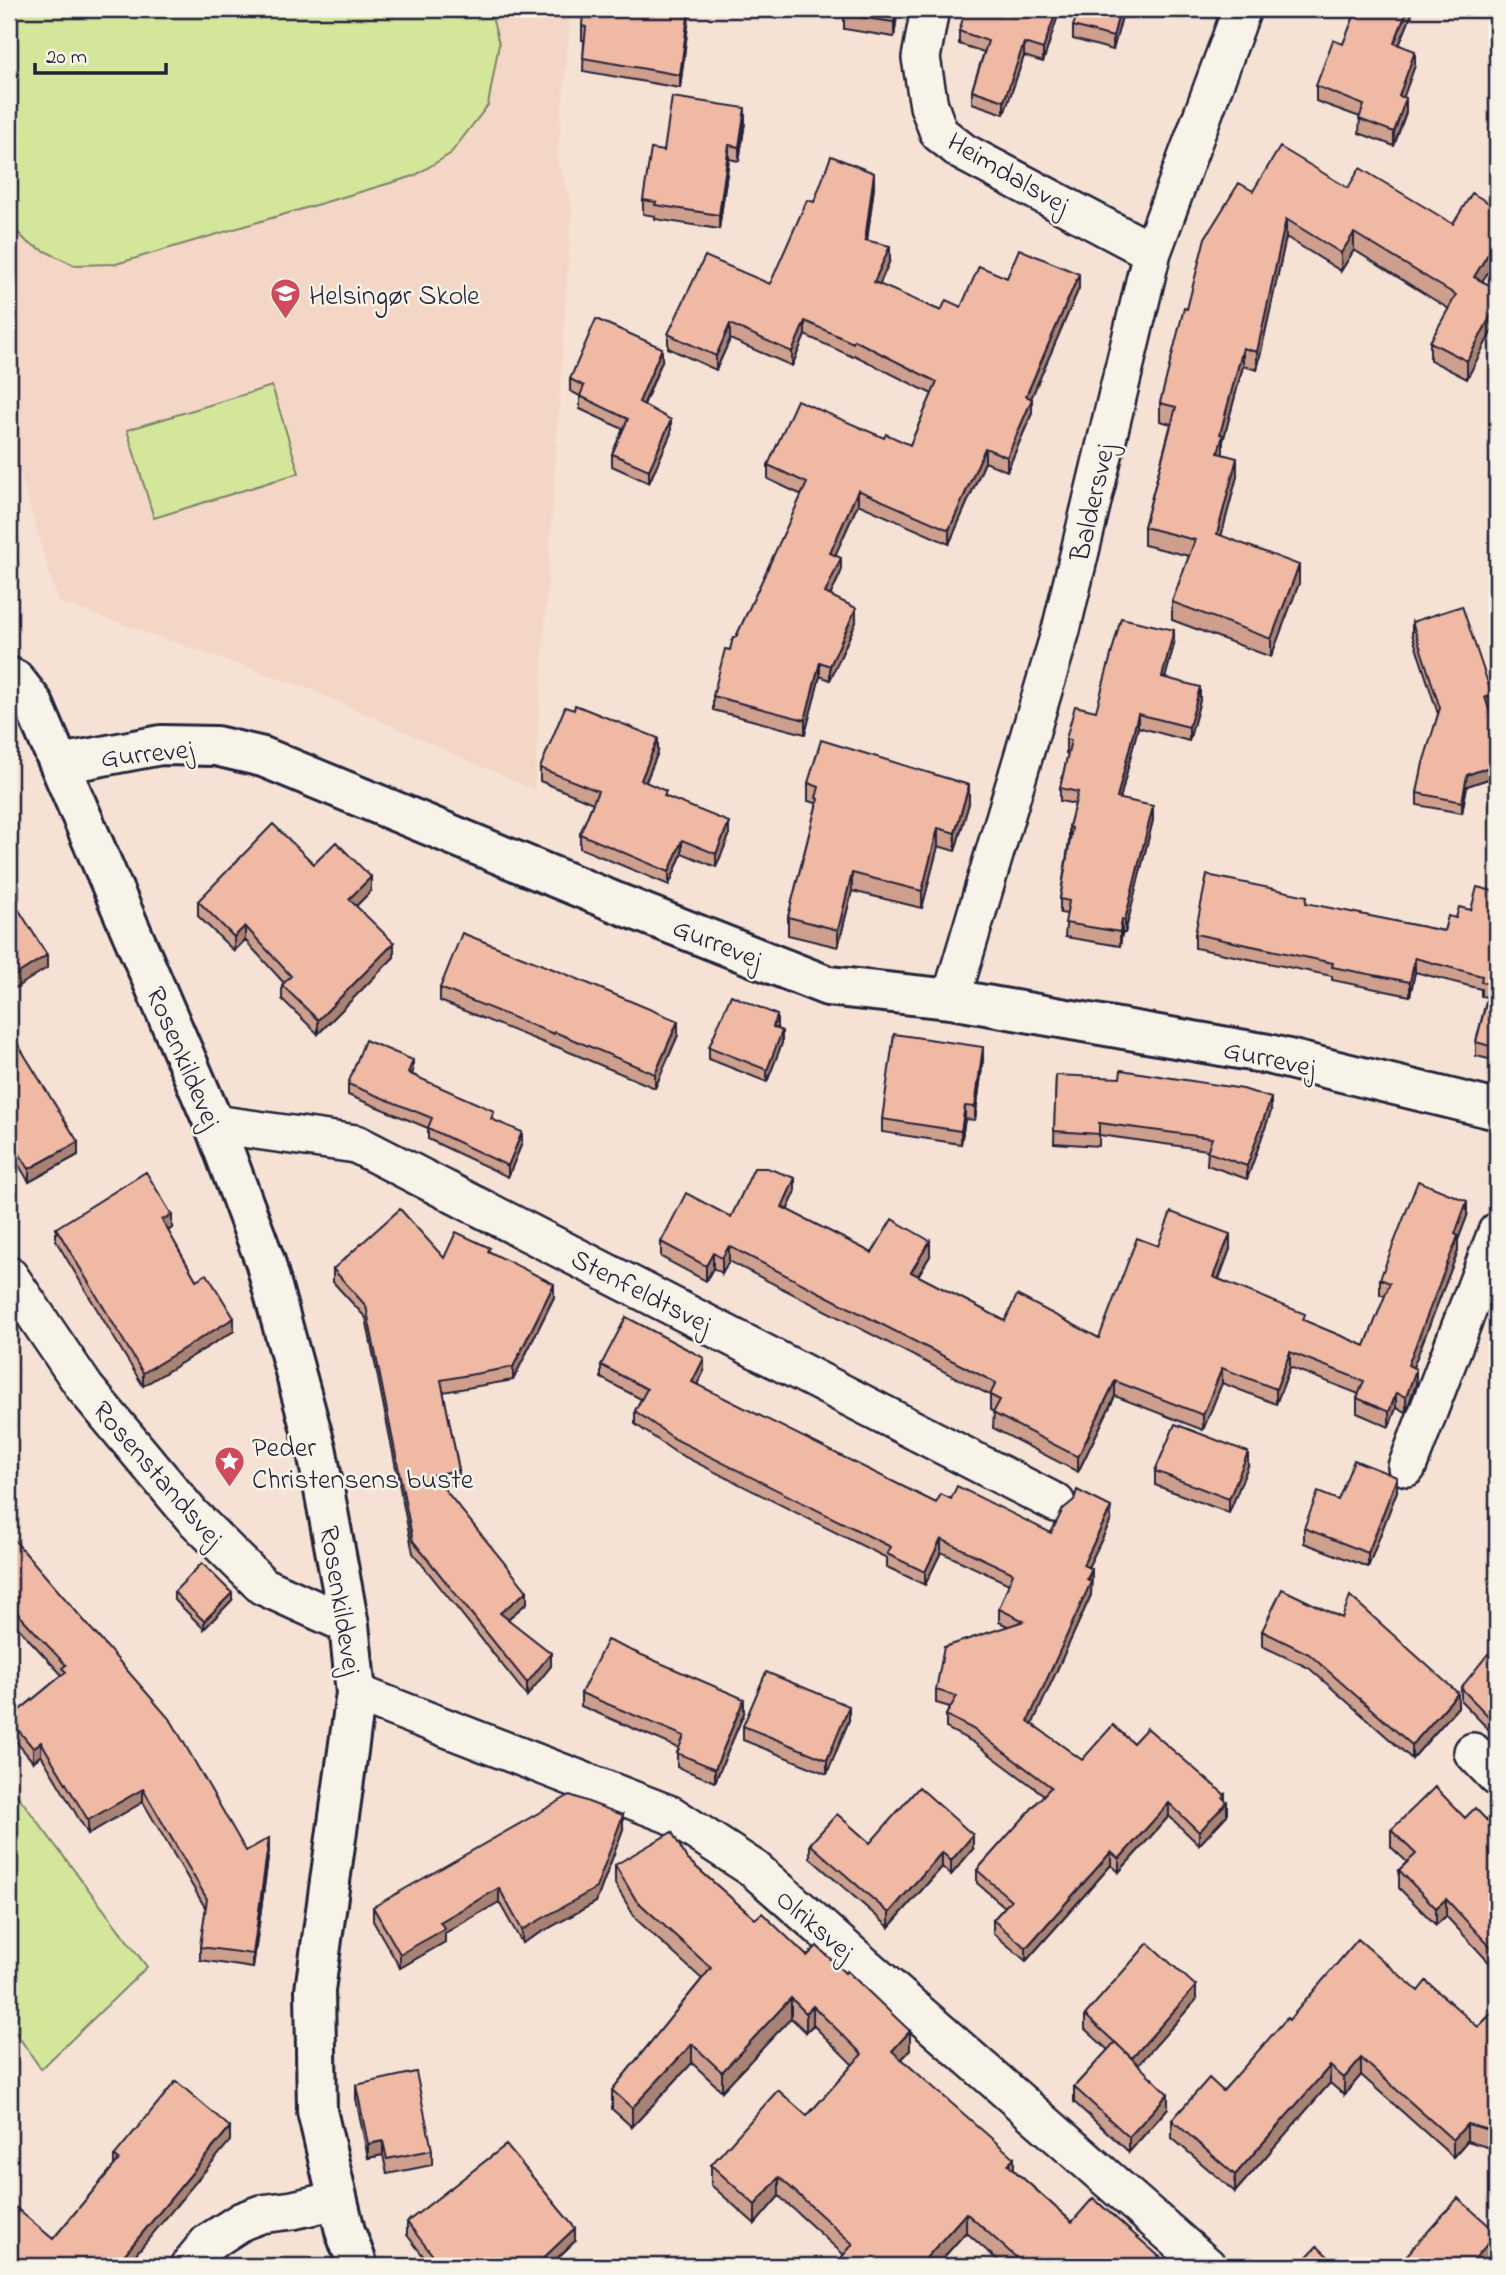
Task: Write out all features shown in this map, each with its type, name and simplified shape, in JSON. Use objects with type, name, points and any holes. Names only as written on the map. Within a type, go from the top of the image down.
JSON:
[{"type":"street","name":"Heimdalsvej","points":[[930,9],[921,58],[929,106],[939,133],[963,152],[1152,252]]},
{"type":"street","name":"Baldersvej","points":[[951,999],[1062,630],[1152,252],[1242,9]]},
{"type":"street","name":"Gurrevej","points":[[9,677],[15,680],[33,704],[60,764],[161,745],[216,746],[264,757],[615,902],[828,986],[951,999],[1268,1054],[1497,1110]]},
{"type":"street","name":"Rosenkildevej","points":[[60,764],[214,1124],[265,1261],[317,1452],[349,1625],[355,1693],[315,1990],[317,2111],[345,2231],[358,2266]]},
{"type":"street","name":"Stenfeldtsvej","points":[[214,1124],[356,1144],[1056,1503]]},
{"type":"street","points":[[1407,1467],[1497,1232]]},
{"type":"street","name":"Rosenstandsvej","points":[[9,1276],[85,1388],[192,1516],[263,1586],[349,1625]]},
{"type":"street","name":"Olriksvej","points":[[355,1693],[671,1815],[754,1869],[1207,2266]]},
{"type":"street","points":[[189,2266],[208,2243],[242,2221],[261,2214],[337,2200]]},
{"type":"shaded area","name":"Helsingør Skole","points":[[9,9],[571,9],[557,160],[572,205],[534,790],[312,690],[58,602],[9,437]]},
{"type":"green space","points":[[9,9],[490,9],[499,44],[488,105],[450,154],[414,176],[116,264],[74,265],[28,243],[9,223]]},
{"type":"green space","points":[[272,386],[299,473],[154,518],[127,430]]},
{"type":"green space","points":[[9,1784],[147,1967],[41,2069],[9,2023]]},
{"type":"building","points":[[583,9],[689,9],[680,75],[583,58],[586,27],[582,26]]},
{"type":"building","points":[[845,9],[896,9],[894,22],[844,15]]},
{"type":"building","points":[[966,9],[1057,9],[1043,49],[1024,43],[1004,101],[972,90],[988,41],[959,31]]},
{"type":"building","points":[[1079,9],[1120,9],[1113,37],[1073,26]]},
{"type":"building","points":[[1357,9],[1408,9],[1394,43],[1415,51],[1399,96],[1406,98],[1394,132],[1359,119],[1364,105],[1316,86],[1333,40],[1343,44]]},
{"type":"building","points":[[672,97],[745,108],[739,147],[729,145],[719,215],[655,205],[656,202],[643,200],[651,149],[664,151]]},
{"type":"building","points":[[1280,147],[1348,188],[1360,168],[1453,224],[1472,193],[1497,208],[1497,239],[1474,277],[1497,289],[1497,304],[1467,361],[1430,342],[1456,295],[1354,233],[1341,253],[1286,219],[1257,352],[1243,348],[1220,434],[1223,435],[1218,453],[1237,458],[1217,534],[1299,565],[1271,639],[1172,602],[1195,540],[1144,527],[1176,407],[1160,403],[1205,238],[1239,183],[1253,191]]},
{"type":"building","points":[[831,156],[874,173],[865,240],[890,246],[874,282],[941,311],[946,300],[961,307],[979,266],[1007,278],[1019,249],[1079,274],[1026,396],[1032,399],[1007,457],[985,448],[949,530],[858,490],[830,553],[841,558],[825,593],[856,608],[830,666],[820,662],[805,720],[713,696],[725,649],[730,650],[733,637],[736,637],[807,483],[768,465],[797,400],[884,438],[886,434],[910,445],[937,382],[854,340],[853,343],[805,321],[792,352],[730,324],[716,356],[668,334],[705,256],[770,284],[807,200],[814,202]]},
{"type":"building","points":[[596,319],[662,348],[639,402],[671,420],[649,470],[612,454],[628,419],[580,396],[584,386],[570,379]]},
{"type":"building","points":[[1462,606],[1492,695],[1485,697],[1497,735],[1497,764],[1467,775],[1462,802],[1417,793],[1440,708],[1412,622]]},
{"type":"building","points":[[1121,618],[1174,630],[1162,677],[1200,687],[1189,727],[1138,714],[1117,798],[1153,806],[1120,932],[1065,923],[1069,901],[1060,899],[1072,828],[1069,827],[1078,792],[1060,788],[1071,740],[1066,739],[1075,706],[1096,711]]},
{"type":"building","points":[[575,705],[658,738],[641,780],[666,791],[664,796],[729,822],[716,854],[682,840],[669,872],[580,834],[598,791],[540,768],[565,707],[574,710]]},
{"type":"building","points":[[821,740],[969,785],[955,833],[938,828],[922,891],[852,873],[838,930],[788,917],[818,799],[819,787],[808,783]]},
{"type":"building","points":[[273,824],[314,864],[336,842],[371,877],[349,899],[394,943],[318,1020],[282,985],[291,976],[245,926],[234,937],[198,901]]},
{"type":"building","points":[[9,871],[19,886],[9,893]]},
{"type":"building","points":[[1207,875],[1307,896],[1306,903],[1444,931],[1448,916],[1456,918],[1459,907],[1471,910],[1477,887],[1497,892],[1497,1048],[1476,1042],[1491,984],[1481,982],[1482,976],[1415,958],[1410,982],[1332,967],[1333,963],[1195,934]]},
{"type":"building","points":[[9,894],[47,955],[9,979]]},
{"type":"building","points":[[462,933],[678,1021],[655,1074],[440,988]]},
{"type":"building","points":[[731,995],[777,1015],[773,1027],[782,1031],[767,1070],[709,1047]]},
{"type":"building","points":[[9,1030],[78,1142],[29,1169],[9,1137]]},
{"type":"building","points":[[894,1034],[983,1047],[975,1107],[965,1106],[961,1131],[882,1119]]},
{"type":"building","points":[[365,1040],[413,1060],[408,1073],[494,1111],[491,1119],[522,1132],[508,1166],[428,1128],[432,1118],[348,1084]]},
{"type":"building","points":[[1121,1070],[1243,1089],[1271,1098],[1247,1166],[1207,1152],[1212,1138],[1099,1123],[1099,1134],[1054,1131],[1056,1075],[1120,1078]]},
{"type":"building","points":[[754,1168],[767,1168],[795,1178],[782,1207],[872,1253],[892,1219],[930,1241],[911,1272],[1005,1321],[1017,1295],[1099,1338],[1137,1238],[1158,1246],[1171,1212],[1230,1234],[1213,1277],[1305,1314],[1303,1320],[1365,1346],[1390,1283],[1380,1279],[1418,1181],[1467,1201],[1455,1234],[1458,1236],[1408,1365],[1416,1369],[1406,1397],[1396,1393],[1389,1412],[1357,1398],[1364,1381],[1290,1352],[1276,1389],[1222,1368],[1203,1415],[1115,1381],[1078,1457],[993,1413],[1000,1400],[990,1395],[996,1383],[729,1246],[722,1258],[713,1253],[706,1266],[661,1242],[686,1193],[731,1217]]},
{"type":"building","points":[[146,1172],[172,1215],[162,1220],[196,1280],[207,1274],[234,1318],[143,1373],[56,1228]]},
{"type":"building","points":[[400,1209],[444,1258],[456,1232],[554,1284],[513,1367],[441,1380],[459,1470],[433,1475],[527,1591],[500,1613],[551,1653],[527,1683],[413,1541],[366,1306],[333,1269]]},
{"type":"building","points":[[626,1317],[704,1358],[692,1382],[936,1503],[941,1494],[951,1499],[957,1486],[1051,1533],[1063,1509],[1074,1500],[1077,1490],[1111,1507],[1083,1565],[1092,1569],[1087,1579],[1091,1582],[1028,1721],[1082,1760],[1113,1725],[1133,1743],[1147,1728],[1225,1795],[1223,1798],[1227,1802],[1199,1832],[1169,1803],[1119,1859],[1111,1852],[1026,1948],[993,1920],[1011,1900],[977,1870],[1051,1787],[973,1729],[946,1715],[957,1696],[936,1690],[944,1647],[1024,1621],[999,1609],[1013,1573],[941,1539],[925,1572],[887,1554],[891,1547],[675,1439],[635,1411],[647,1389],[601,1365]]},
{"type":"building","points":[[1175,1424],[1248,1452],[1229,1499],[1155,1471]]},
{"type":"building","points":[[1354,1460],[1397,1477],[1368,1553],[1304,1528],[1318,1492],[1338,1500]]},
{"type":"building","points":[[9,1534],[172,1722],[246,1851],[269,1838],[253,1954],[200,1947],[207,1899],[143,1789],[88,1820],[41,1742],[33,1748],[9,1719],[66,1672],[62,1668],[66,1665],[9,1604]]},
{"type":"building","points":[[202,1563],[232,1593],[204,1621],[174,1592]]},
{"type":"building","points":[[1282,1589],[1342,1618],[1350,1596],[1458,1693],[1412,1745],[1309,1654],[1262,1631]]},
{"type":"building","points":[[607,1640],[744,1699],[715,1769],[677,1753],[684,1736],[581,1693]]},
{"type":"building","points":[[1488,1654],[1497,1661],[1497,1725],[1461,1688]]},
{"type":"building","points":[[766,1672],[849,1706],[827,1760],[743,1726]]},
{"type":"building","points":[[919,1787],[973,1835],[951,1861],[942,1852],[889,1913],[810,1844],[837,1814],[870,1843]]},
{"type":"building","points":[[1435,1787],[1465,1818],[1475,1808],[1497,1831],[1497,1954],[1446,1899],[1436,1908],[1399,1870],[1416,1854],[1391,1830]]},
{"type":"building","points":[[570,1795],[623,1815],[596,1888],[522,1930],[499,1888],[440,1922],[445,1929],[400,1954],[373,1907]]},
{"type":"building","points":[[672,1832],[687,1859],[755,1919],[762,1913],[807,1956],[817,1946],[910,2031],[892,2051],[1014,2158],[1008,2165],[1072,2222],[1093,2198],[1170,2266],[1026,2266],[966,2213],[919,2266],[834,2266],[853,2244],[779,2177],[755,2205],[711,2165],[778,2090],[807,2116],[862,2054],[813,2006],[806,2013],[791,1998],[722,2072],[692,2044],[632,2108],[612,2090],[711,1968],[636,1900],[615,1865]]},
{"type":"building","points":[[1358,1939],[1418,1991],[1426,1981],[1478,2027],[1497,2008],[1497,2132],[1467,2124],[1453,2140],[1361,2058],[1344,2078],[1330,2066],[1235,2175],[1172,2120],[1209,2078],[1223,2091],[1287,2018],[1289,2020]]},
{"type":"building","points":[[1148,1943],[1196,1986],[1132,2058],[1085,2015]]},
{"type":"building","points":[[1115,2042],[1168,2094],[1129,2137],[1074,2087]]},
{"type":"building","points":[[416,2072],[432,2150],[387,2159],[383,2141],[368,2144],[356,2085]]},
{"type":"building","points":[[176,2081],[230,2127],[115,2266],[9,2266],[9,2202],[53,2239],[119,2160],[114,2156]]},
{"type":"building","points":[[506,2145],[575,2228],[535,2266],[441,2266],[407,2222]]},
{"type":"building","points":[[1458,2198],[1494,2230],[1489,2235],[1493,2238],[1468,2266],[1397,2266]]},
{"type":"building","points":[[1317,2246],[1338,2266],[1298,2266]]},
{"type":"place","name":"Helsingør Skole","points":[[286,321]]},
{"type":"place","name":"Peder Christensens buste","points":[[229,1489]]}]
